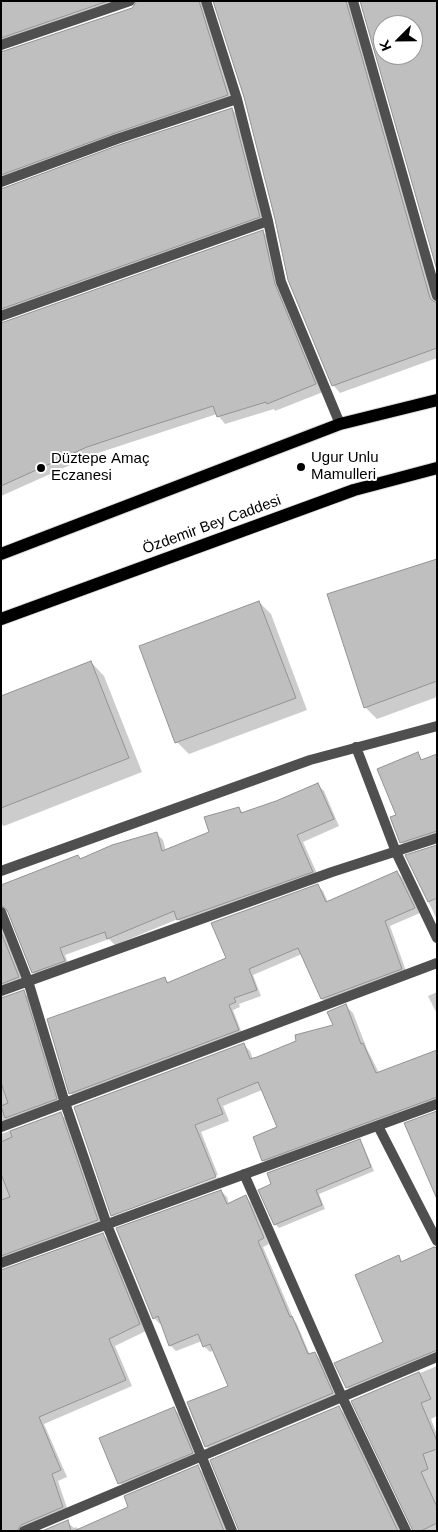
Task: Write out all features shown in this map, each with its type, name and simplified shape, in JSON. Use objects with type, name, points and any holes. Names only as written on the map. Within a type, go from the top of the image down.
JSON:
[{"type":"main road","points":[[1,554],[340,424],[437,400]]},
{"type":"main road","name":"Özdemir Bey Caddesi","points":[[1,619],[354,490],[437,468]]},
{"type":"street","points":[[1,45],[130,1]]},
{"type":"street","points":[[206,1],[237,99],[268,221],[281,282],[340,424]]},
{"type":"street","points":[[353,1],[437,296]]},
{"type":"street","points":[[1,182],[117,139],[237,99]]},
{"type":"street","points":[[1,316],[268,221]]},
{"type":"street","points":[[1,871],[310,760],[437,726]]},
{"type":"street","points":[[356,747],[396,852],[437,938]]},
{"type":"street","points":[[1,991],[332,872],[437,838]]},
{"type":"street","points":[[1,912],[28,981],[65,1103],[107,1224],[232,1531]]},
{"type":"street","points":[[1,1127],[437,963]]},
{"type":"street","points":[[1,1263],[437,1104]]},
{"type":"street","points":[[378,1126],[437,1241]]},
{"type":"street","points":[[244,1174],[342,1397],[406,1531]]},
{"type":"street","points":[[24,1531],[437,1357]]},
{"type":"building","points":[[1,1],[108,1],[1,38]]},
{"type":"building","points":[[137,1],[199,1],[228,95],[115,133],[1,175],[1,52],[132,8]]},
{"type":"building","points":[[213,1],[346,1],[430,298],[437,303],[437,348],[332,386],[288,280],[275,219],[244,97]]},
{"type":"building","points":[[360,1],[437,1],[437,270],[378,65],[423,65],[423,15],[373,15],[373,46]]},
{"type":"building","points":[[232,108],[260,217],[1,309],[1,189],[119,145]]},
{"type":"building","points":[[263,230],[275,284],[316,384],[267,404],[266,402],[217,417],[213,406],[144,428],[87,447],[1,486],[1,323]]},
{"type":"building","points":[[437,559],[437,681],[364,708],[327,594]]},
{"type":"building","points":[[259,601],[296,698],[175,743],[139,646]]},
{"type":"building","points":[[91,661],[129,758],[1,808],[1,696]]},
{"type":"building","points":[[418,752],[421,760],[437,754],[437,831],[400,843],[390,817],[396,815],[377,769]]},
{"type":"building","points":[[318,783],[334,819],[297,835],[313,872],[177,920],[174,911],[107,939],[105,932],[60,948],[65,961],[32,973],[7,910],[1,905],[1,885],[78,855],[80,859],[112,845],[157,832],[162,851],[209,832],[204,817],[239,807],[241,813],[276,801]]},
{"type":"building","points":[[437,845],[437,898],[428,902],[405,855]]},
{"type":"building","points":[[397,871],[415,908],[385,921],[402,969],[321,999],[298,948],[249,969],[257,990],[234,998],[236,1002],[229,1005],[239,1030],[69,1094],[47,1019],[165,977],[167,983],[226,958],[211,923],[318,884],[326,902]]},
{"type":"building","points":[[1,932],[19,977],[1,984]]},
{"type":"building","points":[[24,990],[57,1099],[5,1118],[1,1106],[8,1103],[1,1083],[1,998]]},
{"type":"building","points":[[346,1004],[361,1044],[363,1043],[376,1073],[437,1050],[437,1097],[262,1161],[253,1137],[277,1127],[258,1082],[217,1099],[223,1114],[195,1125],[216,1177],[111,1216],[74,1107],[244,1043],[250,1059],[257,1057],[296,1041],[295,1035],[333,1025],[327,1012]]},
{"type":"building","points":[[437,1111],[437,1199],[404,1123]]},
{"type":"building","points":[[61,1112],[98,1220],[1,1256],[1,1200],[10,1197],[1,1174],[1,1142],[12,1137],[10,1131]]},
{"type":"building","points":[[360,1139],[371,1167],[316,1190],[322,1205],[274,1225],[258,1190],[271,1184],[267,1173]]},
{"type":"building","points":[[221,1190],[227,1204],[246,1195],[264,1238],[258,1241],[290,1317],[292,1316],[308,1354],[315,1352],[333,1393],[205,1447],[187,1402],[228,1386],[210,1344],[203,1347],[198,1334],[169,1346],[158,1316],[153,1319],[116,1228]]},
{"type":"building","points":[[103,1233],[140,1324],[109,1339],[126,1380],[39,1417],[61,1470],[52,1474],[63,1507],[21,1525],[17,1531],[1,1531],[1,1270]]},
{"type":"building","points":[[434,1247],[437,1248],[437,1350],[346,1388],[334,1363],[383,1342],[355,1275],[399,1255],[401,1262]]},
{"type":"building","points":[[419,1372],[431,1399],[421,1403],[437,1441],[437,1449],[423,1454],[428,1469],[421,1472],[437,1507],[437,1523],[421,1531],[413,1531],[351,1401]]},
{"type":"building","points":[[339,1406],[398,1531],[239,1531],[210,1460]]},
{"type":"building","points":[[174,1407],[193,1453],[118,1484],[99,1438]]},
{"type":"building","points":[[198,1465],[224,1531],[74,1531],[128,1507],[124,1496]]},
{"type":"building","points":[[68,1520],[71,1531],[42,1531]]},
{"type":"place","name":"Ugur Unlu Mamulleri","points":[[301,467]]},
{"type":"place","name":"Düztepe Amaç Eczanesi","points":[[41,468]]}]
